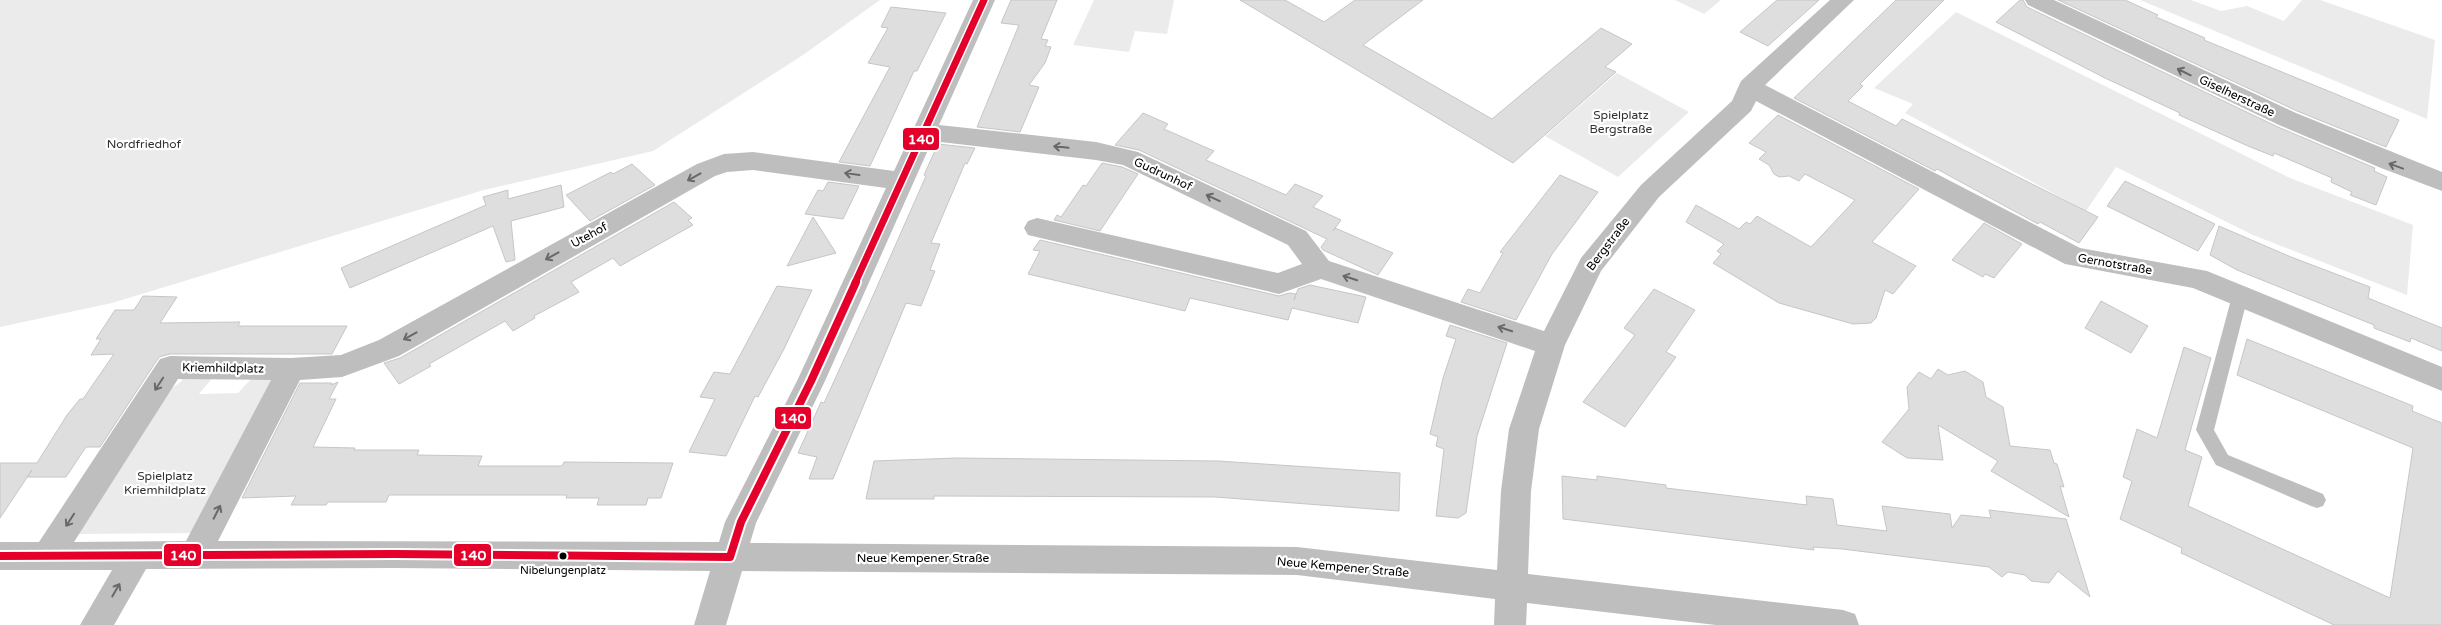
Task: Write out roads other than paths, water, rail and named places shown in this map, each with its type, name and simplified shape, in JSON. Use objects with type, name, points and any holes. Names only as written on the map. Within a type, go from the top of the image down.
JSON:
[{"type":"street","points":[[710,625],[741,522],[811,381],[900,181],[984,0]]},
{"type":"street","name":"Bergstraße","points":[[1510,625],[1510,585],[1516,491],[1524,429],[1551,345],[1590,265],[1650,192],[1743,104],[1748,87],[1843,0]]},
{"type":"street","name":"Giselherstraße","points":[[2036,0],[2244,101],[2388,163],[2442,182]]},
{"type":"street","name":"Gernotstraße","points":[[1748,87],[2074,257],[2197,278],[2442,379]]},
{"type":"street","name":"Gudrunhof","points":[[923,132],[1096,151],[1129,158],[1297,238],[1320,268]]},
{"type":"street","name":"Utehof","points":[[291,369],[342,366],[389,348],[706,170],[724,163],[753,160],[900,181]]},
{"type":"street","points":[[1037,228],[1279,284],[1320,268],[1551,345]]},
{"type":"street","name":"Kriemhildplatz","points":[[47,556],[170,367],[291,369]]},
{"type":"street","points":[[194,556],[291,369]]},
{"type":"street","name":"Neue Kempener Straße","points":[[0,556],[394,554],[1297,561],[1843,625]]},
{"type":"street","points":[[96,625],[137,556]]},
{"type":"lane","points":[[2240,296],[2205,430],[2222,460],[2317,500]]},
{"type":"place","name":"Nibelungenplatz","points":[[563,556]]},
{"type":"park label","name":"Spielplatz Bergstraße","points":[[1621,122]]},
{"type":"park label","name":"Nordfriedhof","points":[[144,144]]},
{"type":"park label","name":"Spielplatz Kriemhildplatz","points":[[165,483]]}]
